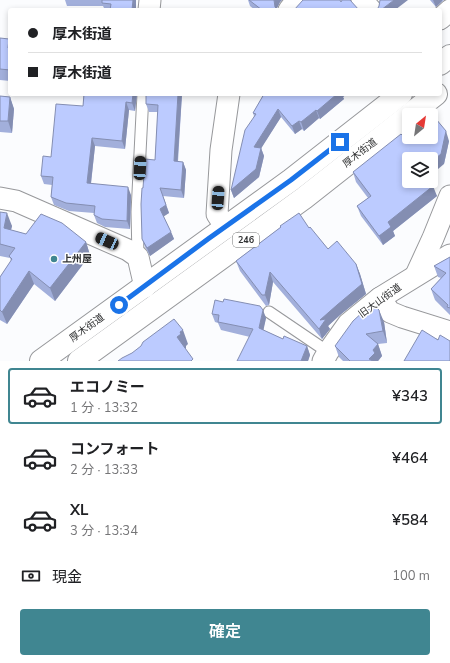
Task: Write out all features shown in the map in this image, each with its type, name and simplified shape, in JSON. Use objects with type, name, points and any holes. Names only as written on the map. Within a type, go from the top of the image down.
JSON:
[{"type":"highway","points":[[442,62],[450,56]]},
{"type":"highway","name":"厚木街道","points":[[41,361],[291,180],[398,96]]},
{"type":"highway","name":"厚木街道","points":[[79,361],[304,198],[433,96]]},
{"type":"street","points":[[291,8],[297,0]]},
{"type":"street","points":[[362,0],[369,8]]},
{"type":"street","points":[[442,17],[450,10]]},
{"type":"street","points":[[226,228],[217,214],[221,150],[229,96]]},
{"type":"street","points":[[416,275],[450,196]]},
{"type":"street","points":[[0,198],[16,201],[128,250],[138,257],[145,287]]},
{"type":"street","name":"旧大山街道","points":[[326,357],[348,324],[380,298],[450,255]]},
{"type":"street","points":[[380,298],[390,312],[450,332]]},
{"type":"lane","points":[[138,257],[137,212],[143,96]]},
{"type":"lane","points":[[269,312],[326,357]]},
{"type":"building","points":[[102,0],[133,0],[132,8],[110,8],[111,4],[102,3]]},
{"type":"building","points":[[249,0],[274,0],[276,8],[259,8]]},
{"type":"building","points":[[303,0],[340,0],[341,2],[342,0],[350,0],[357,8],[296,8]]},
{"type":"building","points":[[380,0],[394,0],[384,8],[378,8]]},
{"type":"building","points":[[0,38],[8,39],[8,70],[0,69]]},
{"type":"building","points":[[0,96],[10,97],[8,121],[0,121]]},
{"type":"building","points":[[84,96],[133,96],[132,103],[126,102],[122,141],[92,138],[87,183],[128,187],[127,221],[102,219],[94,215],[95,206],[66,203],[51,197],[53,177],[41,176],[43,156],[51,157],[56,104],[83,106]]},
{"type":"building","points":[[146,96],[178,96],[174,161],[183,162],[181,190],[160,188],[166,205],[160,209],[171,232],[147,248],[142,239],[142,188],[145,159],[155,160],[158,105],[146,104]]},
{"type":"building","points":[[263,96],[335,96],[317,111],[316,110],[301,122],[299,121],[292,126],[278,109],[254,147],[261,148],[256,169],[231,190],[245,130],[256,114],[253,113]]},
{"type":"building","points":[[438,121],[446,131],[441,154],[438,156],[438,152],[402,152],[402,188],[430,188],[388,222],[391,227],[379,236],[357,206],[371,196],[353,172],[401,134],[402,144],[438,144]]},
{"type":"building","points":[[0,212],[7,213],[4,228],[26,234],[41,214],[62,223],[86,242],[50,288],[29,271],[2,312],[0,310],[0,277],[12,259],[9,256],[15,248],[0,244]]},
{"type":"building","points":[[299,213],[309,228],[310,227],[328,249],[337,241],[356,264],[362,284],[320,320],[326,319],[319,329],[270,272],[265,295],[262,295],[236,261]]},
{"type":"building","points":[[450,257],[450,308],[447,307],[448,305],[431,289],[446,273],[434,266]]},
{"type":"building","points":[[224,299],[260,306],[263,310],[259,328],[283,339],[284,336],[307,346],[301,361],[237,361],[253,329],[218,322],[219,315],[212,314],[215,300],[223,302]]},
{"type":"building","points":[[377,308],[379,310],[383,331],[366,334],[378,344],[373,350],[375,353],[369,359],[373,361],[350,361],[335,346],[353,321],[365,310]]},
{"type":"building","points":[[174,319],[183,330],[177,337],[193,359],[191,361],[118,361],[132,353],[141,346],[143,342]]},
{"type":"building","points":[[422,330],[438,340],[440,335],[450,341],[450,361],[404,361]]},
{"type":"place","name":"上州屋","points":[[54,259]]},
{"type":"route","points":[[119,305],[208,239],[226,228],[340,142]]}]
